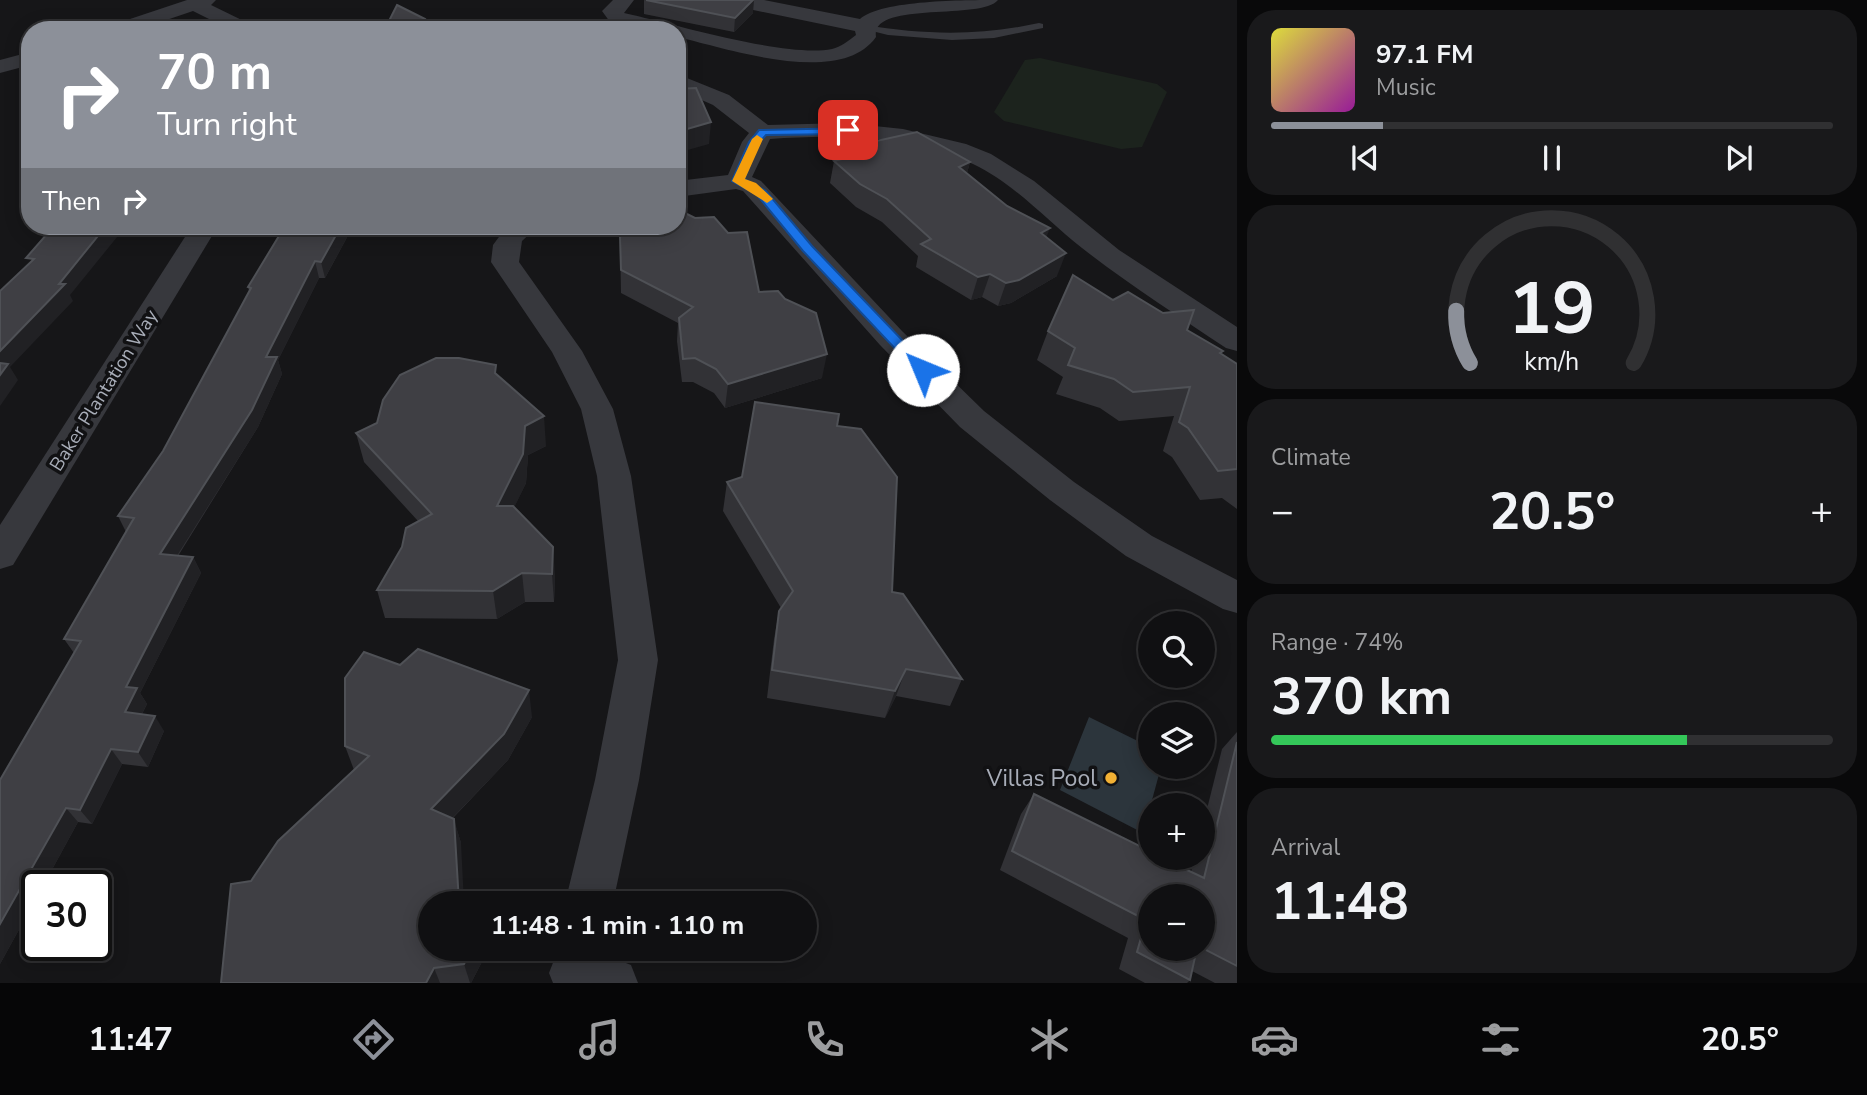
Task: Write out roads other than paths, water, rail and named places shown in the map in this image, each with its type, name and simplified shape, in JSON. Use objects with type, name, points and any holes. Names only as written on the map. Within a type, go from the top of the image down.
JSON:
[{"type":"street","points":[[624,0],[612,11],[617,18],[632,21]]},
{"type":"street","points":[[734,0],[857,24],[865,29]]},
{"type":"street","points":[[686,32],[808,56],[837,55],[855,47],[866,37],[865,29],[873,16],[909,4],[988,0]]},
{"type":"street","points":[[143,21],[200,2],[232,21]]},
{"type":"street","points":[[0,67],[21,61]]},
{"type":"street","points":[[686,85],[721,100],[763,132],[806,130],[884,134],[938,144],[981,158],[1009,173],[1083,235],[1153,287],[1237,341]]},
{"type":"street","points":[[738,181],[754,142],[763,132]]},
{"type":"street","points":[[686,188],[738,181],[762,193],[807,248],[971,419],[1062,491],[1139,546],[1191,576],[1237,598]]},
{"type":"street","name":"Baker Plantation Way","points":[[0,555],[199,235]]},
{"type":"street","points":[[513,235],[504,248],[505,262],[567,351],[597,409],[614,477],[638,660],[617,780],[592,891]]},
{"type":"lane","points":[[865,29],[910,36],[970,38],[1001,35],[1039,26]]},
{"type":"place","name":"Villas Pool","points":[[1111,778]]}]
